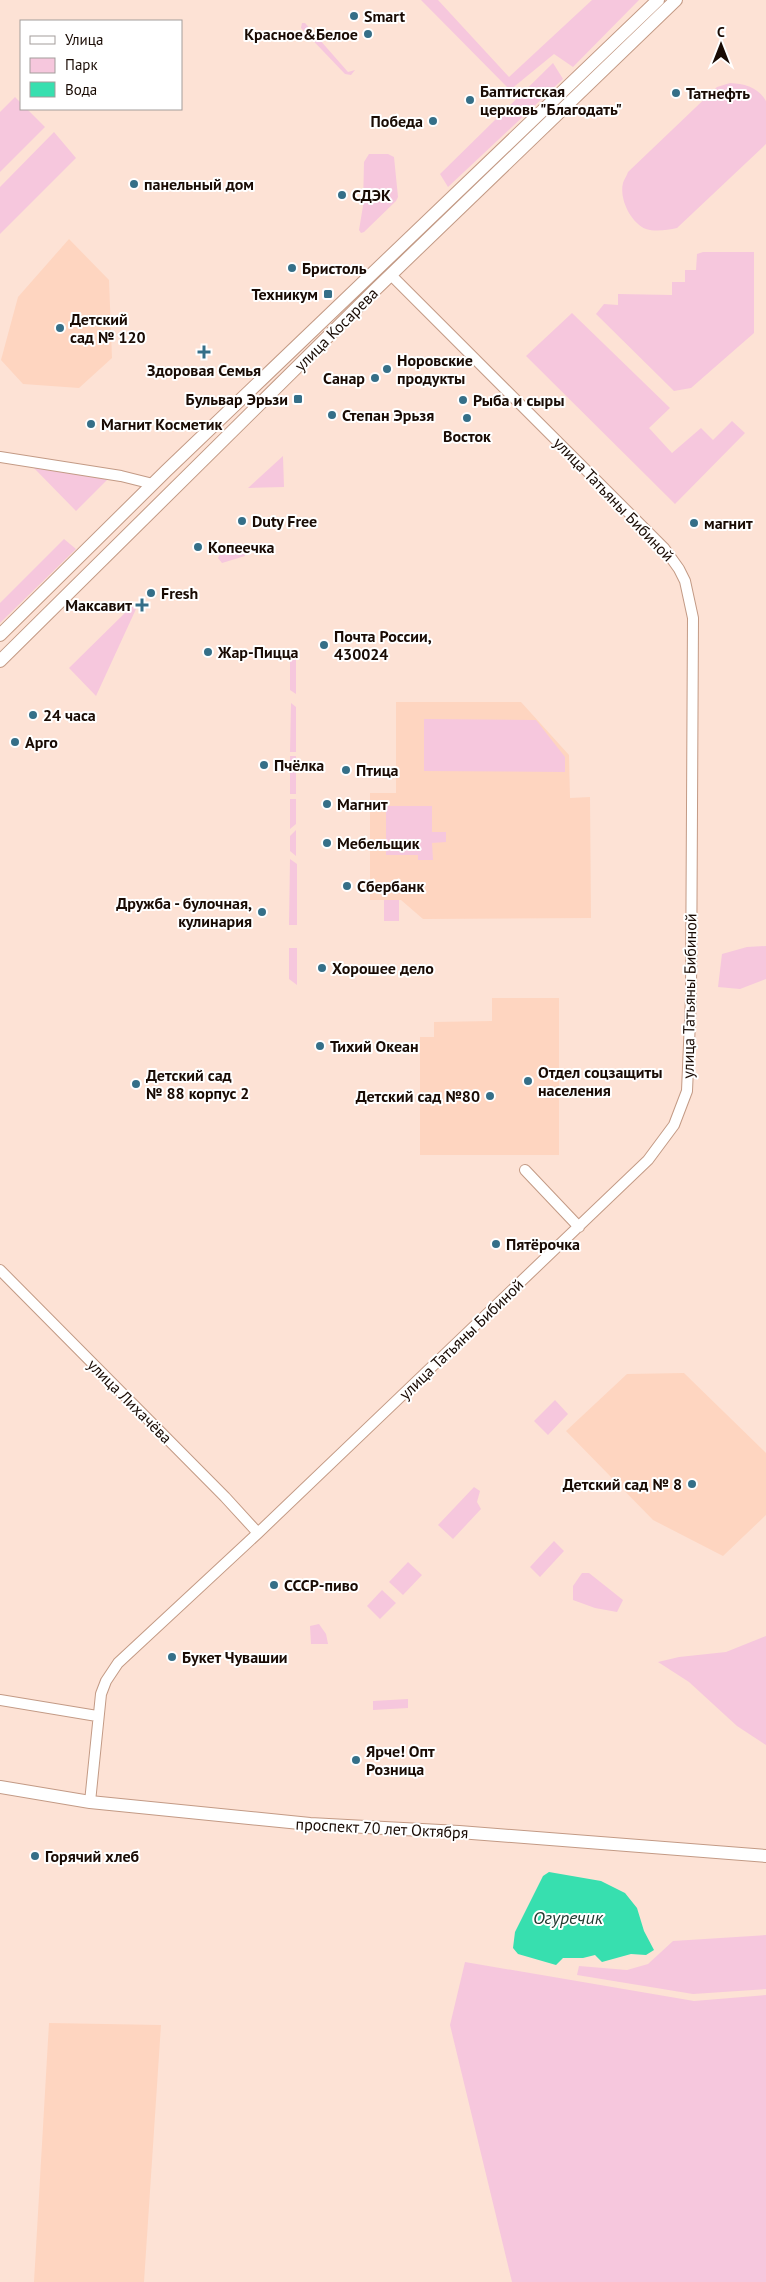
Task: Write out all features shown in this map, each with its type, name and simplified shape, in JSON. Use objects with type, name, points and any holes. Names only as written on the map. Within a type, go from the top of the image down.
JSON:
[{"type":"main road","name":"улица Косарева","points":[[0,636],[153,484],[658,0]]},
{"type":"main road","name":"улица Косарева","points":[[0,660],[391,275],[676,0]]},
{"type":"main road","points":[[381,265],[391,275]]},
{"type":"main road","points":[[153,484],[166,497]]},
{"type":"main road","name":"проспект 70 лет Октября","points":[[0,1787],[90,1802],[310,1824],[459,1832],[766,1856]]},
{"type":"street","name":"улица Татьяны Бибиной","points":[[90,1802],[100,1694],[118,1663],[258,1533],[648,1160],[665,1140],[674,1125],[687,1091],[691,997],[694,653],[690,600],[679,569],[664,548],[391,275]]},
{"type":"street","points":[[0,457],[121,476],[153,484]]},
{"type":"street","points":[[525,1170],[579,1226]]},
{"type":"street","name":"улица Лихачёва","points":[[0,1270],[226,1497],[258,1533]]},
{"type":"street","points":[[0,1700],[97,1716]]},
{"type":"shaded area","name":"Детский сад № 120","points":[[69,239],[109,280],[112,358],[79,388],[23,384],[1,360],[18,297]]},
{"type":"shaded area","points":[[396,702],[521,702],[569,755],[570,798],[590,797],[591,918],[423,919],[401,900],[370,900],[370,793],[396,793]]},
{"type":"shaded area","name":"Детский сад №80","points":[[492,998],[559,998],[559,1155],[420,1155],[420,1037],[434,1037],[434,1022],[492,1021]]},
{"type":"shaded area","name":"Детский сад № 8","points":[[684,1373],[766,1453],[766,1515],[723,1556],[653,1520],[566,1431],[627,1374]]},
{"type":"shaded area","points":[[49,2023],[161,2025],[144,2282],[34,2282]]},
{"type":"green space","points":[[421,0],[438,0],[509,77],[592,0],[639,0],[573,67],[554,54],[510,90]]},
{"type":"green space","points":[[302,23],[305,23],[348,72],[355,70],[351,75],[345,74],[301,28]]},
{"type":"green space","points":[[553,63],[563,79],[448,187],[440,174]]},
{"type":"green space","points":[[730,83],[741,84],[755,89],[766,101],[766,144],[677,228],[665,230],[646,229],[636,222],[627,210],[622,189],[628,172],[717,87]]},
{"type":"green space","points":[[15,97],[20,102],[20,110],[28,110],[45,127],[0,172],[0,112]]},
{"type":"green space","points":[[54,132],[76,158],[0,234],[0,187]]},
{"type":"green space","points":[[369,154],[388,154],[394,157],[398,197],[361,233],[359,230],[363,206],[364,162]]},
{"type":"green space","points":[[703,252],[754,252],[754,333],[691,388],[674,391],[596,314],[604,304],[618,305],[618,294],[672,295],[672,282],[685,282],[685,270],[696,270],[697,254]]},
{"type":"green space","points":[[572,313],[670,408],[649,428],[672,453],[701,428],[713,440],[732,421],[745,433],[675,504],[526,356]]},
{"type":"green space","points":[[283,456],[284,487],[248,488]]},
{"type":"green space","points":[[31,465],[109,478],[76,511]]},
{"type":"green space","points":[[64,539],[76,549],[0,623],[0,603]]},
{"type":"green space","points":[[231,543],[240,543],[245,546],[245,556],[222,563],[218,558]]},
{"type":"green space","points":[[132,606],[136,609],[96,696],[69,668]]},
{"type":"green space","points":[[290,658],[296,658],[296,694],[290,690]]},
{"type":"green space","points":[[291,703],[296,707],[296,752],[290,752]]},
{"type":"green space","points":[[424,719],[536,720],[565,757],[565,772],[424,771]]},
{"type":"green space","points":[[290,756],[296,756],[296,794],[290,794]]},
{"type":"green space","points":[[290,799],[296,799],[296,824],[290,829]]},
{"type":"green space","points":[[386,806],[432,806],[432,832],[446,832],[446,842],[432,843],[433,860],[418,860],[418,855],[386,855]]},
{"type":"green space","points":[[296,830],[296,856],[290,851],[290,836]]},
{"type":"green space","points":[[290,859],[297,864],[297,925],[289,925]]},
{"type":"green space","points":[[384,900],[399,900],[399,921],[384,921]]},
{"type":"green space","points":[[766,946],[766,979],[740,989],[718,987],[722,954],[747,947]]},
{"type":"green space","points":[[289,948],[297,948],[297,985],[289,979]]},
{"type":"green space","points":[[555,1400],[568,1414],[548,1435],[534,1421]]},
{"type":"green space","points":[[474,1487],[480,1491],[477,1502],[481,1509],[453,1539],[438,1525]]},
{"type":"green space","points":[[554,1541],[564,1551],[540,1577],[530,1567]]},
{"type":"green space","points":[[408,1562],[422,1575],[403,1595],[389,1582]]},
{"type":"green space","points":[[582,1573],[589,1573],[623,1600],[617,1612],[595,1608],[573,1600],[573,1586]]},
{"type":"green space","points":[[382,1590],[396,1603],[380,1619],[367,1606]]},
{"type":"green space","points":[[319,1624],[326,1634],[328,1644],[311,1644],[310,1626]]},
{"type":"green space","points":[[766,1636],[766,1745],[737,1726],[689,1682],[658,1662],[679,1657],[726,1652]]},
{"type":"green space","points":[[408,1699],[408,1708],[373,1710],[373,1701]]},
{"type":"green space","points":[[766,1935],[766,1989],[693,1994],[577,1975],[579,1966],[627,1970],[648,1964],[673,1941]]},
{"type":"green space","points":[[465,1962],[694,2001],[766,1995],[766,2282],[512,2282],[450,2025]]},
{"type":"water","name":"Огуречик","points":[[549,1872],[601,1881],[625,1893],[637,1908],[644,1931],[654,1950],[646,1955],[631,1954],[602,1962],[595,1955],[583,1958],[563,1958],[556,1965],[518,1954],[513,1948],[515,1932],[543,1876]]},
{"type":"place","name":"Smart","points":[[354,16]]},
{"type":"place","name":"Красное&Белое","points":[[368,34]]},
{"type":"place","name":"Татнефть","points":[[676,93]]},
{"type":"place","name":"Баптистская церковь \"Благодать\"","points":[[470,100]]},
{"type":"place","name":"Победа","points":[[433,121]]},
{"type":"place","name":"панельный дом","points":[[134,184]]},
{"type":"place","name":"СДЭК","points":[[342,195]]},
{"type":"place","name":"Бристоль","points":[[292,268]]},
{"type":"place","name":"Техникум","points":[[328,294]]},
{"type":"place","name":"Детский сад № 120","points":[[60,328]]},
{"type":"place","name":"Здоровая Семья","points":[[204,352]]},
{"type":"place","name":"Норовские продукты","points":[[387,369]]},
{"type":"place","name":"Санар","points":[[375,378]]},
{"type":"place","name":"Бульвар Эрьзи","points":[[298,399]]},
{"type":"place","name":"Рыба и сыры","points":[[463,400]]},
{"type":"place","name":"Степан Эрьзя","points":[[332,415]]},
{"type":"place","name":"Восток","points":[[467,418]]},
{"type":"place","name":"Магнит Косметик","points":[[91,424]]},
{"type":"place","name":"Duty Free","points":[[242,521]]},
{"type":"place","name":"магнит","points":[[694,523]]},
{"type":"place","name":"Копеечка","points":[[198,547]]},
{"type":"place","name":"Fresh","points":[[151,593]]},
{"type":"place","name":"Максавит","points":[[142,605]]},
{"type":"place","name":"Почта России, 430024","points":[[324,645]]},
{"type":"place","name":"Жар-Пицца","points":[[208,652]]},
{"type":"place","name":"24 часа","points":[[33,715]]},
{"type":"place","name":"Арго","points":[[15,742]]},
{"type":"place","name":"Пчёлка","points":[[264,765]]},
{"type":"place","name":"Птица","points":[[346,770]]},
{"type":"place","name":"Магнит","points":[[327,804]]},
{"type":"place","name":"Мебельщик","points":[[327,843]]},
{"type":"place","name":"Сбербанк","points":[[347,886]]},
{"type":"place","name":"Дружба - булочная, кулинария","points":[[262,912]]},
{"type":"place","name":"Хорошее дело","points":[[322,968]]},
{"type":"place","name":"Тихий Океан","points":[[320,1046]]},
{"type":"place","name":"Отдел соцзащиты населения","points":[[528,1081]]},
{"type":"place","name":"Детский сад № 88 корпус 2","points":[[136,1084]]},
{"type":"place","name":"Детский сад №80","points":[[490,1096]]},
{"type":"place","name":"Пятёрочка","points":[[496,1244]]},
{"type":"place","name":"Детский сад № 8","points":[[692,1484]]},
{"type":"place","name":"СССР-пиво","points":[[274,1585]]},
{"type":"place","name":"Букет Чувашии","points":[[172,1657]]},
{"type":"place","name":"Ярче! Опт Розница","points":[[356,1760]]},
{"type":"place","name":"Горячий хлеб","points":[[35,1856]]}]
